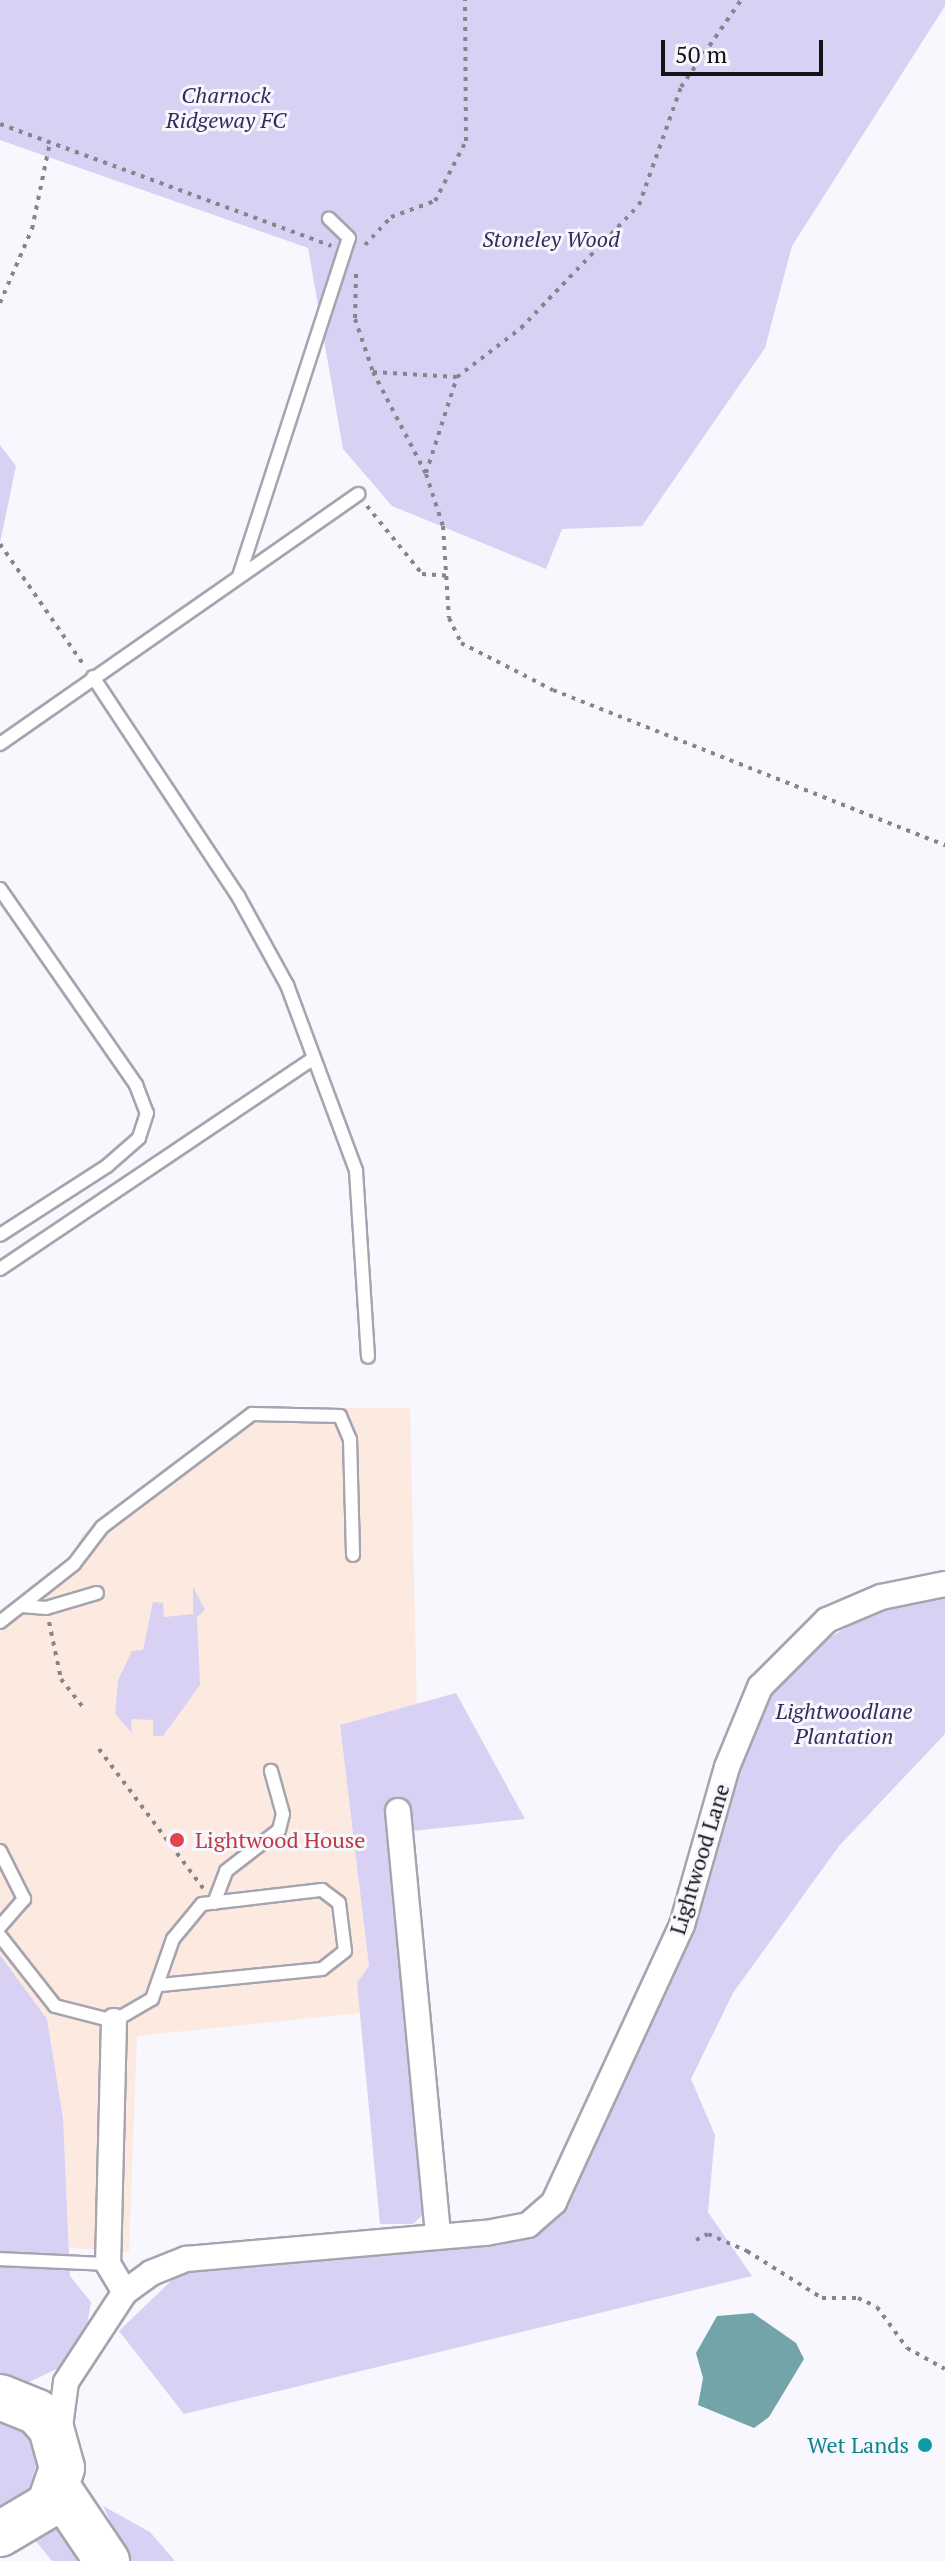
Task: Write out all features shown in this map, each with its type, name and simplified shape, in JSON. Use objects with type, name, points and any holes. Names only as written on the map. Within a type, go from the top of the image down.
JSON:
[{"type":"highway","points":[[9,2398],[51,2428],[59,2468],[107,2561]]},
{"type":"highway","points":[[31,2561],[0,2535],[35,2520],[59,2468]]},
{"type":"street","name":"Lightwood Lane","points":[[59,2468],[66,2382],[125,2292],[186,2259],[528,2225],[554,2202],[682,1925],[727,1767],[760,1687],[827,1620],[881,1597],[945,1584]]},
{"type":"street","points":[[398,1811],[438,2236]]},
{"type":"street","points":[[114,2021],[108,2264],[125,2292]]},
{"type":"street","points":[[9,2398],[66,2382]]},
{"type":"lane","points":[[239,576],[350,252],[349,238],[329,219]]},
{"type":"lane","points":[[0,744],[358,494]]},
{"type":"lane","points":[[93,677],[238,896],[287,985],[356,1171],[368,1357]]},
{"type":"lane","points":[[0,889],[136,1085],[147,1113],[139,1138],[107,1166],[0,1235]]},
{"type":"lane","points":[[0,1269],[313,1059]]},
{"type":"lane","points":[[0,1622],[74,1564],[102,1527],[252,1414],[340,1416],[350,1439],[353,1555]]},
{"type":"lane","points":[[22,1606],[46,1608],[97,1593]]},
{"type":"lane","points":[[214,1903],[226,1871],[279,1830],[283,1814],[271,1771]]},
{"type":"lane","points":[[0,1851],[24,1899],[24,1908],[0,1927]]},
{"type":"lane","points":[[0,1936],[55,2006],[114,2021],[161,1985],[322,1969],[345,1951],[345,1921],[334,1894],[214,1903],[187,1916],[161,1985]]},
{"type":"lane","points":[[0,2259],[108,2264]]},
{"type":"path","points":[[350,252],[391,217],[435,201],[466,141],[465,0]]},
{"type":"path","points":[[426,474],[457,377],[521,328],[639,205],[686,75],[741,0]]},
{"type":"path","points":[[0,124],[350,252]]},
{"type":"path","points":[[0,303],[32,229],[50,142]]},
{"type":"path","points":[[350,252],[355,319],[373,372],[426,474],[452,576],[449,618],[461,643],[553,690],[945,845]]},
{"type":"path","points":[[373,372],[457,377]]},
{"type":"path","points":[[358,494],[422,574],[452,576]]},
{"type":"path","points":[[0,544],[93,677]]},
{"type":"path","points":[[46,1608],[61,1679],[83,1707]]},
{"type":"path","points":[[99,1749],[214,1903]]},
{"type":"path","points":[[696,2240],[708,2234],[747,2251],[822,2298],[858,2298],[877,2307],[907,2348],[945,2369]]},
{"type":"shaded area","name":"Lightwood House","points":[[254,1407],[410,1408],[417,1704],[340,1725],[369,1966],[357,1984],[360,2013],[137,2036],[129,2252],[69,2248],[63,2118],[47,2019],[0,1955],[0,1615],[70,1562],[82,1535]]},
{"type":"green space","name":"Stoneley Wood","points":[[0,0],[945,0],[945,6],[792,246],[765,348],[642,526],[562,529],[546,569],[392,506],[343,449],[308,248],[0,140]]},
{"type":"green space","points":[[0,445],[16,466],[0,543]]},
{"type":"green space","points":[[193,1587],[205,1610],[197,1617],[200,1685],[163,1736],[153,1736],[153,1720],[131,1719],[132,1733],[115,1714],[118,1680],[132,1651],[143,1650],[153,1602],[163,1603],[164,1617],[193,1614]]},
{"type":"green space","name":"Lightwoodlane Plantation","points":[[945,1593],[945,1734],[839,1846],[733,1993],[691,2079],[715,2135],[708,2212],[752,2276],[184,2414],[119,2331],[174,2278],[221,2264],[497,2246],[543,2231],[567,2204],[683,1944],[753,1719],[784,1666],[884,1604]]},
{"type":"green space","points":[[456,1693],[525,1819],[403,1832],[428,2210],[413,2224],[380,2224],[357,1983],[369,1966],[340,1725]]},
{"type":"green space","points":[[0,1955],[47,2019],[63,2118],[70,2276],[91,2302],[87,2325],[61,2367],[23,2385],[0,2384]]},
{"type":"green space","points":[[0,2419],[27,2434],[37,2462],[29,2490],[0,2507]]},
{"type":"green space","points":[[103,2506],[150,2532],[175,2561],[129,2561]]},
{"type":"green space","points":[[58,2512],[90,2561],[52,2561],[34,2539]]},
{"type":"water","points":[[753,2313],[796,2343],[804,2359],[769,2417],[754,2428],[698,2405],[703,2378],[696,2353],[717,2316]]},
{"type":"place","name":"Lightwood House","points":[[177,1840]]},
{"type":"place","name":"Wet Lands","points":[[925,2445]]},
{"type":"park label","name":"Charnock Ridgeway FC","points":[[226,106]]}]
